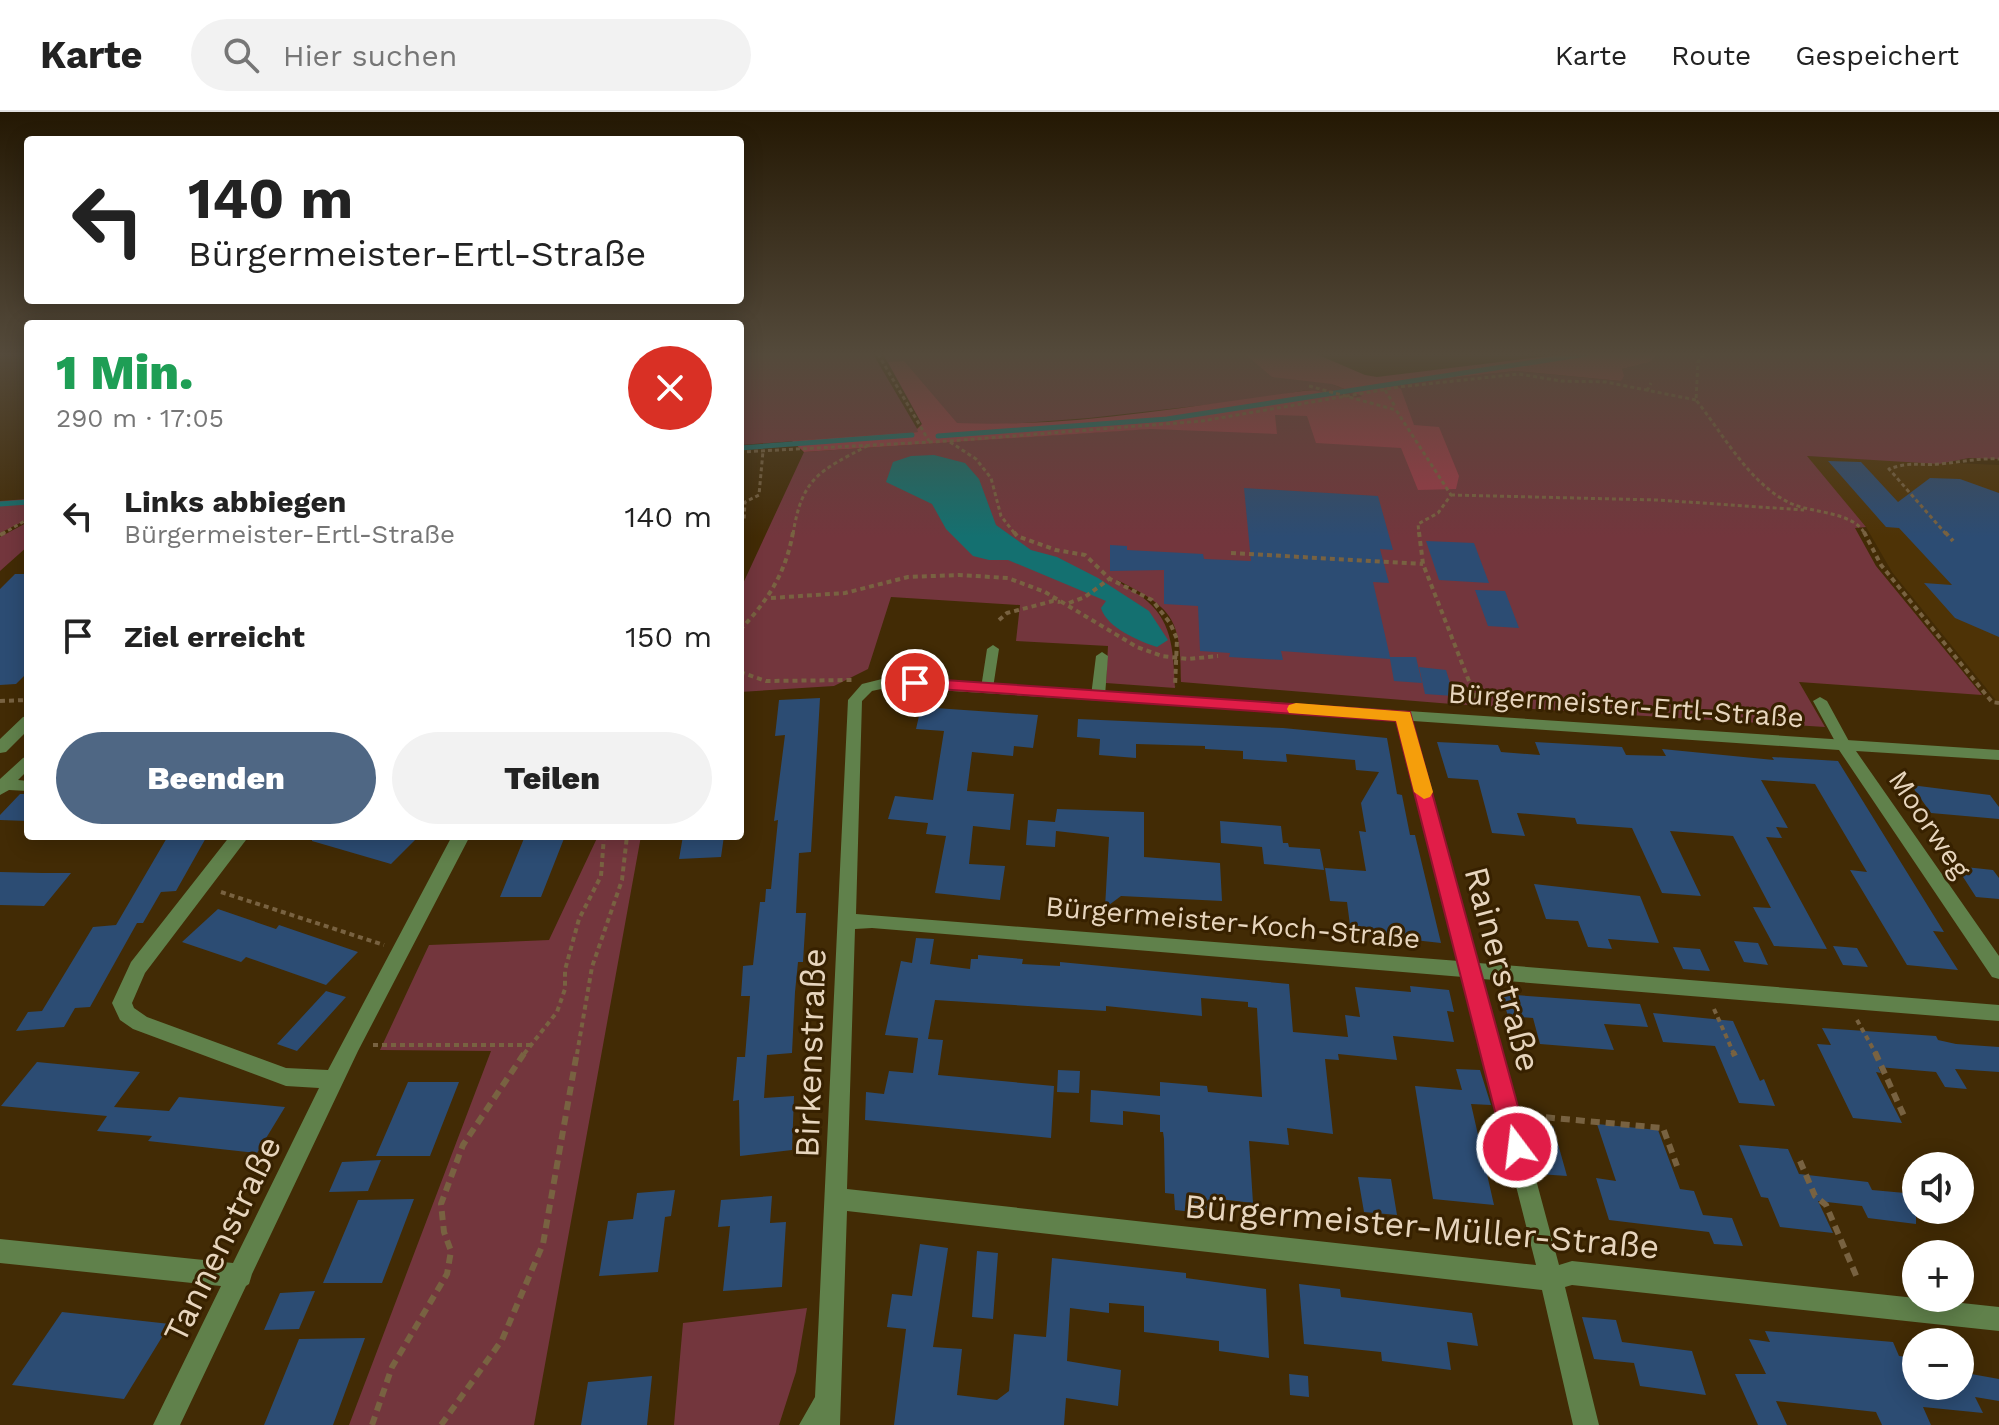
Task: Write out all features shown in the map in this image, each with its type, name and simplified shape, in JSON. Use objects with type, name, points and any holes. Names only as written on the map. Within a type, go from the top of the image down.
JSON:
[{"type":"street","name":"Bürgermeister-Ertl-Straße","points":[[867,687],[890,682],[1999,755]]},
{"type":"street","name":"Birkenstraße","points":[[827,1413],[838,1199],[845,922],[855,700],[867,687]]},
{"type":"street","name":"Rainerstraße","points":[[1404,716],[1551,1279],[1586,1425]]},
{"type":"street","points":[[0,748],[24,725]]},
{"type":"street","name":"Moorweg","points":[[1844,745],[1999,971]]},
{"type":"street","points":[[237,840],[138,968],[122,1003],[127,1014],[140,1023],[286,1077],[335,1080]]},
{"type":"street","name":"Tannenstraße","points":[[166,1425],[351,1045],[459,840]]},
{"type":"street","name":"Bürgermeister-Koch-Straße","points":[[845,922],[886,922],[1999,1013]]},
{"type":"street","name":"Bürgermeister-Müller-Straße","points":[[838,1199],[1551,1279],[1572,1273],[1999,1319]]},
{"type":"street","points":[[0,1251],[241,1276]]},
{"type":"street","points":[[812,1425],[827,1413]]},
{"type":"lane","points":[[987,688],[993,649]]},
{"type":"lane","points":[[1098,696],[1102,656]]},
{"type":"lane","points":[[1820,701],[1844,745]]},
{"type":"lane","points":[[2,786],[24,765]]},
{"type":"lane","points":[[2,786],[24,786]]},
{"type":"path","points":[[914,415],[930,442]]},
{"type":"path","points":[[744,452],[949,441],[1202,421],[1236,415]]},
{"type":"path","points":[[1399,415],[1451,495]]},
{"type":"path","points":[[1708,415],[1772,493],[1774,501],[1765,508]]},
{"type":"path","points":[[949,441],[976,459],[991,478],[1001,516],[1017,536],[1056,550],[1085,555],[1110,579],[1152,600],[1170,623],[1177,639],[1176,701]]},
{"type":"path","points":[[744,626],[771,598],[789,555],[795,517],[809,482],[869,445]]},
{"type":"path","points":[[744,521],[745,502],[759,495],[763,451]]},
{"type":"path","points":[[1953,541],[1889,469],[1908,462],[1939,464],[1969,458],[1999,459]]},
{"type":"path","points":[[1772,493],[1812,511],[1848,520],[1862,527],[1881,565],[1992,702],[1999,703]]},
{"type":"path","points":[[1451,495],[1658,500],[1812,511]]},
{"type":"path","points":[[1451,495],[1438,513],[1418,524],[1423,564],[1484,721]]},
{"type":"path","points":[[0,535],[24,521]]},
{"type":"path","points":[[1231,553],[1423,564]]},
{"type":"path","points":[[771,598],[859,590],[897,578],[942,575],[1016,580],[1068,603],[1127,644],[1151,655],[1178,661],[1218,656]]},
{"type":"path","points":[[999,620],[1007,613],[1053,601],[1068,603],[1085,597],[1110,579]]},
{"type":"path","points":[[744,673],[766,681],[847,679],[867,687]]},
{"type":"path","points":[[0,701],[24,700]]},
{"type":"path","points":[[372,1425],[392,1367],[447,1274],[451,1251],[444,1232],[441,1204],[463,1145],[557,1012],[565,989],[565,970],[579,919],[601,876],[604,840]]},
{"type":"path","points":[[441,1425],[502,1340],[543,1244],[592,967],[622,880],[627,840]]},
{"type":"path","points":[[203,886],[401,951]]},
{"type":"path","points":[[1705,989],[1735,1056]]},
{"type":"path","points":[[1846,1000],[1889,1078],[1886,1082],[1904,1116]]},
{"type":"path","points":[[351,1045],[531,1045]]},
{"type":"path","points":[[1508,1114],[1663,1128],[1677,1166]]},
{"type":"path","points":[[1800,1161],[1815,1196],[1826,1205],[1868,1305]]},
{"type":"shaded area","points":[[744,415],[909,415],[919,432],[744,445]]},
{"type":"shaded area","points":[[917,415],[1113,415],[994,425],[922,424]]},
{"type":"shaded area","points":[[917,415],[950,415],[957,423],[1000,424],[1119,415],[1275,415],[1277,434],[1151,429],[804,452],[792,441],[918,432],[922,424]]},
{"type":"shaded area","points":[[1261,415],[1336,415],[1409,437],[1398,415],[1999,415],[1999,459],[1969,458],[1939,464],[1807,456],[1866,527],[1855,528],[1876,566],[1982,695],[1799,682],[1825,727],[1452,704],[1181,682],[1179,643],[1170,618],[1151,599],[1117,580],[1147,601],[1162,620],[1170,641],[1175,688],[1106,683],[1108,646],[1016,641],[1020,605],[891,597],[868,669],[834,686],[744,692],[744,581],[804,452],[1205,425]]},
{"type":"shaded area","points":[[1284,415],[1410,415],[1414,425],[1439,427],[1459,476],[1456,489],[1418,490],[1401,448],[1316,443],[1307,416]]},
{"type":"shaded area","points":[[1806,456],[1999,465],[1999,704],[1892,572],[1866,527]]},
{"type":"shaded area","points":[[24,499],[24,521],[0,533],[0,501]]},
{"type":"shaded area","points":[[24,524],[24,550],[0,571],[0,537]]},
{"type":"shaded area","points":[[596,840],[640,840],[534,1425],[349,1425],[491,1051],[380,1050],[429,945],[549,940]]},
{"type":"shaded area","points":[[807,1308],[796,1372],[779,1425],[674,1425],[683,1323]]},
{"type":"water","points":[[934,455],[965,463],[979,479],[996,525],[1031,550],[1057,557],[1098,578],[1149,611],[1168,640],[1157,647],[1124,633],[1104,615],[1101,608],[1106,601],[1008,560],[973,556],[946,529],[932,504],[886,482],[893,462],[911,456]]},
{"type":"building","points":[[1828,461],[1861,462],[1898,502],[1930,478],[1960,479],[1999,493],[1999,637],[1955,618],[1924,583],[1952,585],[1899,528],[1886,527]]},
{"type":"building","points":[[1244,488],[1378,496],[1393,550],[1380,549],[1389,583],[1373,582],[1390,657],[1416,657],[1422,683],[1394,681],[1390,659],[1281,651],[1283,660],[1229,657],[1230,653],[1200,651],[1198,606],[1164,604],[1164,570],[1110,571],[1110,545],[1127,546],[1127,550],[1203,554],[1204,559],[1251,561]]},
{"type":"building","points":[[1426,541],[1474,543],[1489,583],[1439,580]]},
{"type":"building","points":[[15,574],[24,574],[24,676],[16,684],[0,685],[0,589]]},
{"type":"building","points":[[1475,590],[1505,591],[1519,628],[1488,626]]},
{"type":"building","points":[[1419,667],[1446,670],[1454,696],[1425,694]]},
{"type":"building","points":[[820,698],[811,852],[799,853],[796,913],[806,913],[803,962],[798,962],[795,992],[792,1053],[767,1055],[764,1098],[794,1096],[792,1150],[740,1156],[739,1100],[733,1101],[737,1057],[745,1057],[750,996],[741,996],[743,966],[753,965],[760,902],[765,902],[766,889],[771,889],[778,820],[774,821],[785,735],[775,736],[779,700]]},
{"type":"building","points":[[921,707],[1038,715],[1033,748],[1014,746],[1013,756],[972,752],[967,791],[1014,794],[1010,830],[973,826],[969,864],[1005,866],[1000,900],[935,893],[946,836],[926,834],[928,823],[888,819],[895,796],[933,800],[944,731],[916,729]]},
{"type":"building","points":[[1078,719],[1283,728],[1387,738],[1397,794],[1402,795],[1410,835],[1415,835],[1441,943],[1351,933],[1347,902],[1330,901],[1325,868],[1366,871],[1359,831],[1366,832],[1361,803],[1379,772],[1356,770],[1355,760],[1286,754],[1287,762],[1243,759],[1243,751],[1205,749],[1205,746],[1136,744],[1136,758],[1099,755],[1100,739],[1077,737]]},
{"type":"building","points":[[1437,742],[1498,745],[1501,752],[1540,755],[1535,742],[1622,747],[1626,755],[1666,756],[1662,749],[1774,760],[1772,757],[1838,761],[1944,932],[1933,931],[1958,970],[1907,965],[1850,870],[1867,872],[1815,784],[1761,780],[1788,828],[1776,827],[1782,838],[1766,837],[1827,949],[1774,946],[1753,907],[1771,908],[1733,836],[1670,831],[1701,896],[1662,893],[1632,828],[1577,824],[1575,818],[1517,813],[1525,836],[1492,833],[1478,780],[1448,778]]},
{"type":"building","points":[[1911,785],[1990,795],[1999,807],[1999,819],[1931,813]]},
{"type":"building","points":[[20,794],[24,794],[24,821],[0,820],[0,815]]},
{"type":"building","points":[[1057,809],[1144,812],[1144,857],[1220,863],[1222,901],[1121,896],[1105,908],[1109,837],[1056,831],[1055,847],[1026,845],[1028,820],[1055,822]]},
{"type":"building","points":[[1220,821],[1281,826],[1283,843],[1288,843],[1289,847],[1320,849],[1324,870],[1264,864],[1262,847],[1221,843]]},
{"type":"building","points":[[166,840],[205,840],[176,891],[161,892],[143,923],[137,923],[90,1007],[75,1008],[64,1027],[16,1031],[28,1012],[42,1011],[93,927],[116,925]]},
{"type":"building","points":[[312,840],[415,840],[391,864]]},
{"type":"building","points":[[523,840],[563,840],[541,897],[500,897]]},
{"type":"building","points":[[682,840],[723,840],[721,857],[679,859]]},
{"type":"building","points":[[1956,866],[1993,870],[1999,878],[1999,899],[1976,897]]},
{"type":"building","points":[[0,872],[71,873],[44,906],[0,905]]},
{"type":"building","points":[[1534,884],[1640,896],[1659,943],[1608,939],[1612,949],[1588,947],[1578,921],[1546,919]]},
{"type":"building","points":[[218,909],[276,929],[279,925],[358,952],[326,985],[246,957],[241,962],[182,942]]},
{"type":"building","points":[[916,938],[934,939],[930,964],[970,969],[971,959],[978,959],[978,955],[1023,959],[1022,964],[1060,966],[1060,962],[1289,984],[1293,1032],[1348,1037],[1345,1015],[1360,1017],[1355,987],[1411,992],[1410,986],[1449,990],[1454,1012],[1447,1011],[1454,1042],[1393,1036],[1397,1060],[1338,1054],[1339,1060],[1325,1059],[1333,1134],[1287,1128],[1289,1145],[1249,1141],[1253,1203],[1211,1198],[1212,1214],[1175,1210],[1174,1194],[1165,1193],[1164,1139],[1163,1132],[1160,1132],[1160,1115],[1123,1111],[1123,1125],[1090,1122],[1091,1090],[1160,1096],[1160,1082],[1207,1086],[1208,1092],[1262,1097],[1257,1008],[1248,1007],[1248,1002],[1201,998],[1202,1016],[1106,1006],[1106,1011],[935,1000],[928,1039],[943,1040],[938,1075],[1054,1086],[1051,1138],[865,1120],[866,1092],[884,1094],[889,1071],[913,1073],[918,1038],[885,1035],[901,961],[912,963]]},
{"type":"building","points":[[1734,941],[1758,943],[1768,965],[1744,962]]},
{"type":"building","points":[[1833,946],[1857,948],[1868,967],[1843,965]]},
{"type":"building","points":[[1673,947],[1700,949],[1710,971],[1683,969]]},
{"type":"building","points":[[326,991],[346,997],[297,1051],[277,1044]]},
{"type":"building","points":[[1501,994],[1640,1004],[1648,1027],[1604,1024],[1614,1050],[1540,1044],[1533,1018],[1508,1016]]},
{"type":"building","points":[[1653,1013],[1733,1021],[1775,1106],[1739,1103],[1715,1046],[1663,1042]]},
{"type":"building","points":[[1822,1028],[1936,1036],[1938,1040],[1956,1044],[1999,1047],[1999,1072],[1955,1069],[1967,1089],[1945,1087],[1936,1072],[1878,1067],[1881,1073],[1876,1072],[1902,1123],[1853,1118],[1817,1044],[1831,1045]]},
{"type":"building","points":[[37,1062],[140,1072],[114,1107],[169,1111],[179,1097],[285,1107],[257,1153],[148,1141],[152,1136],[97,1131],[107,1116],[1,1106]]},
{"type":"building","points":[[1456,1069],[1480,1070],[1491,1105],[1471,1104],[1494,1205],[1433,1199],[1415,1086],[1462,1090]]},
{"type":"building","points":[[1058,1070],[1080,1071],[1079,1093],[1057,1092]]},
{"type":"building","points":[[408,1082],[459,1082],[430,1156],[376,1156]]},
{"type":"building","points":[[1526,1123],[1553,1126],[1567,1176],[1539,1174]]},
{"type":"building","points":[[1597,1124],[1658,1130],[1680,1189],[1694,1191],[1703,1215],[1732,1218],[1743,1246],[1714,1244],[1709,1232],[1609,1220],[1596,1178],[1616,1181]]},
{"type":"building","points":[[1739,1145],[1788,1149],[1799,1174],[1868,1182],[1872,1190],[1902,1193],[1902,1222],[1868,1218],[1862,1206],[1818,1201],[1833,1233],[1780,1227],[1768,1198],[1761,1197]]},
{"type":"building","points":[[381,1160],[368,1191],[329,1192],[342,1162]]},
{"type":"building","points":[[1358,1177],[1391,1179],[1397,1215],[1364,1212]]},
{"type":"building","points":[[675,1190],[671,1216],[665,1217],[658,1272],[599,1276],[608,1221],[633,1219],[637,1193]]},
{"type":"building","points":[[772,1196],[770,1223],[786,1222],[782,1287],[723,1291],[730,1226],[718,1227],[721,1200]]},
{"type":"building","points":[[414,1199],[382,1283],[323,1283],[358,1200]]},
{"type":"building","points":[[920,1244],[948,1248],[933,1347],[962,1349],[957,1395],[997,1400],[1009,1391],[1014,1334],[1046,1337],[1052,1258],[1186,1273],[1186,1278],[1266,1289],[1269,1358],[1219,1351],[1219,1341],[1144,1332],[1144,1306],[1109,1303],[1109,1313],[1070,1308],[1067,1361],[1121,1370],[1118,1406],[1066,1398],[1064,1425],[894,1425],[906,1329],[887,1327],[892,1294],[912,1296]]},
{"type":"building","points":[[977,1251],[998,1253],[993,1319],[972,1317]]},
{"type":"building","points":[[1299,1284],[1340,1289],[1341,1297],[1472,1313],[1478,1346],[1447,1342],[1451,1370],[1382,1361],[1381,1352],[1304,1344]]},
{"type":"building","points":[[315,1291],[299,1329],[264,1330],[280,1293]]},
{"type":"building","points":[[62,1312],[170,1324],[124,1399],[12,1385]]},
{"type":"building","points":[[1582,1317],[1616,1320],[1622,1342],[1692,1351],[1706,1395],[1640,1386],[1634,1363],[1594,1359]]},
{"type":"building","points":[[1765,1331],[1893,1342],[1902,1356],[1902,1400],[1974,1400],[1974,1375],[1999,1379],[1999,1401],[1975,1397],[1983,1413],[1923,1407],[1931,1425],[1882,1425],[1876,1412],[1776,1401],[1787,1425],[1758,1425],[1735,1374],[1766,1374],[1749,1339],[1770,1342]]},
{"type":"building","points":[[365,1338],[333,1425],[264,1425],[299,1339]]},
{"type":"building","points":[[1289,1374],[1308,1376],[1309,1397],[1290,1395]]},
{"type":"building","points":[[652,1376],[647,1425],[581,1425],[588,1382]]},
{"type":"waterway","points":[[938,436],[1191,415]]},
{"type":"waterway","points":[[744,448],[912,435]]},
{"type":"waterway","points":[[0,504],[24,502]]},
{"type":"slow traffic","points":[[1296,709],[1404,716],[1424,792]]},
{"type":"route","points":[[915,683],[1404,716],[1517,1147]]}]
